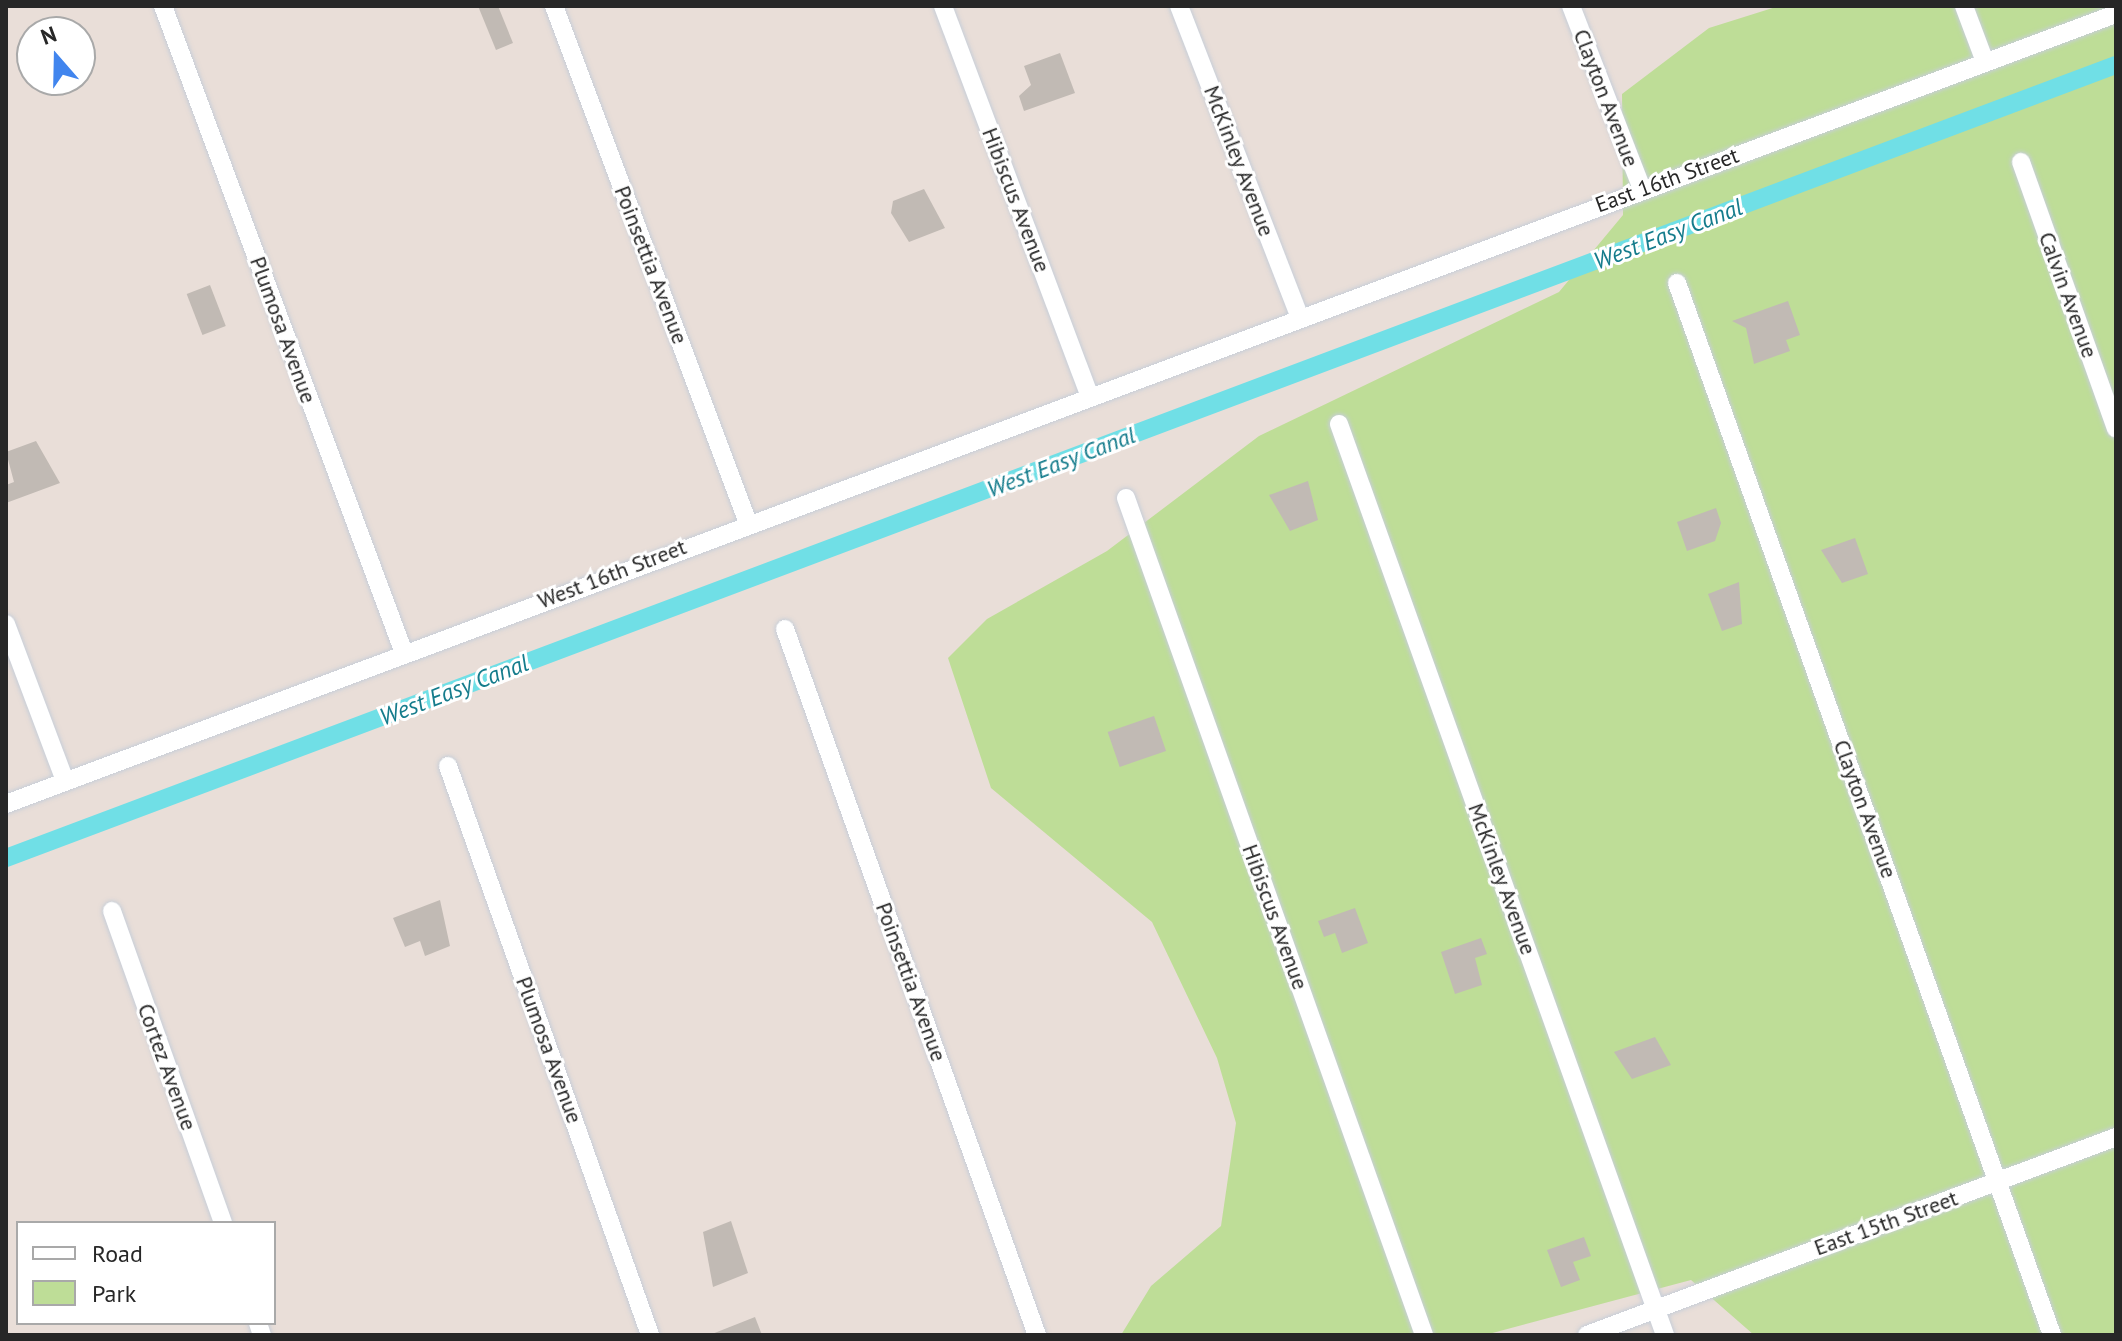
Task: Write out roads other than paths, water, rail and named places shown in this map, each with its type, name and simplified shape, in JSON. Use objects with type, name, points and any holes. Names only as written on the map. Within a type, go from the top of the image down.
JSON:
[{"type":"street","name":"Plumosa Avenue","points":[[163,6],[404,653]]},
{"type":"street","name":"Poinsettia Avenue","points":[[554,6],[748,523]]},
{"type":"street","name":"Hibiscus Avenue","points":[[943,6],[1089,394]]},
{"type":"street","name":"McKinley Avenue","points":[[1179,6],[1299,315]]},
{"type":"street","name":"Clayton Avenue","points":[[1571,6],[1642,189]]},
{"type":"street","points":[[1964,6],[1985,62]]},
{"type":"street","name":"East 16th Street","points":[[1219,346],[2116,14]]},
{"type":"street","name":"Calvin Avenue","points":[[2021,162],[2116,429]]},
{"type":"street","name":"Clayton Avenue","points":[[1677,283],[2052,1335]]},
{"type":"street","name":"West 16th Street","points":[[6,804],[1219,346]]},
{"type":"street","name":"McKinley Avenue","points":[[1339,424],[1665,1335]]},
{"type":"street","name":"Hibiscus Avenue","points":[[1126,498],[1424,1335]]},
{"type":"street","points":[[6,624],[65,781]]},
{"type":"street","name":"Poinsettia Avenue","points":[[785,629],[1037,1335]]},
{"type":"street","name":"Plumosa Avenue","points":[[448,766],[650,1335]]},
{"type":"street","name":"Cortez Avenue","points":[[112,911],[222,1221]]},
{"type":"street","name":"East 15th Street","points":[[1587,1335],[2116,1137]]},
{"type":"waterway","name":"West Easy Canal","points":[[6,858],[2116,65]]}]
